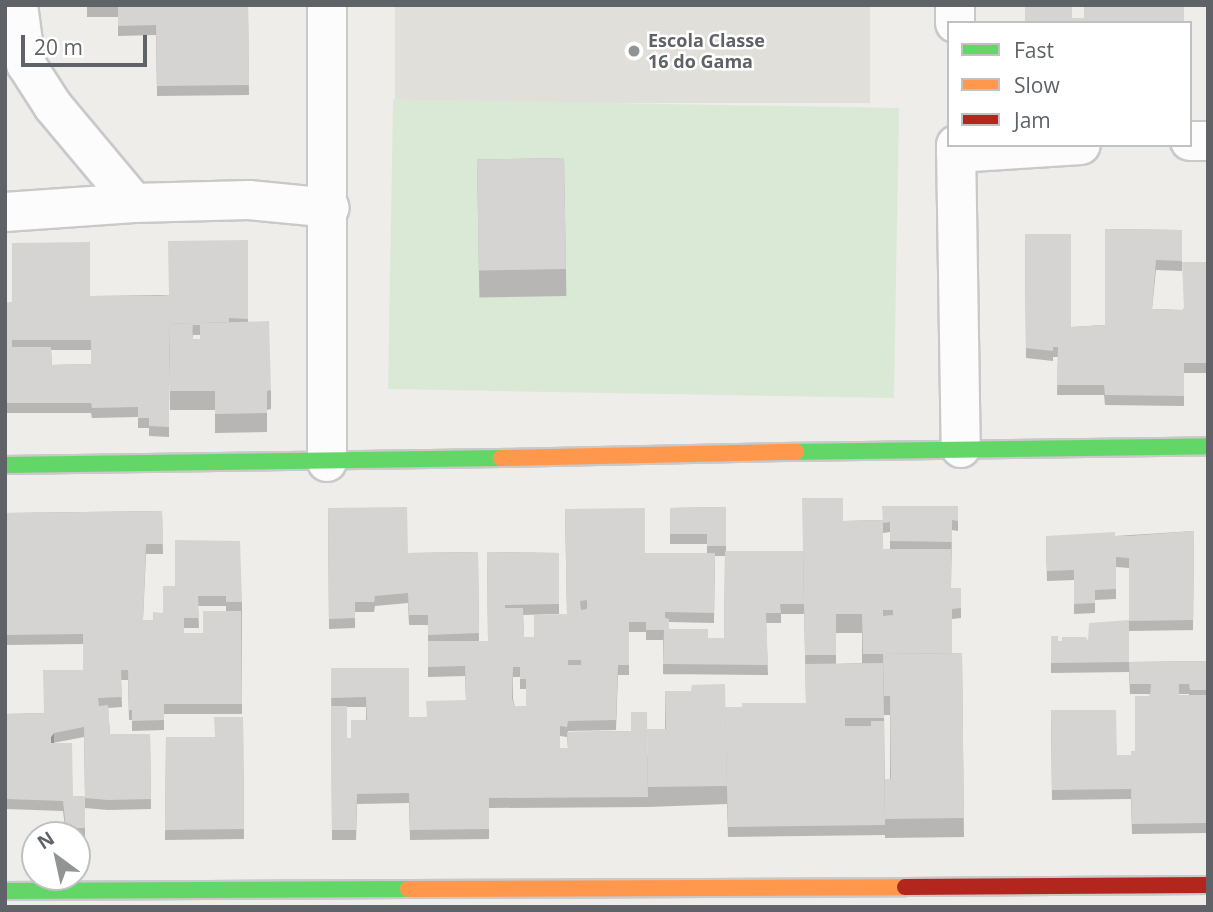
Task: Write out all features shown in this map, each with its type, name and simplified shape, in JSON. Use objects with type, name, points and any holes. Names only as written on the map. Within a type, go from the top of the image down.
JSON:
[{"type":"street","points":[[18,5],[26,64],[53,106],[134,203]]},
{"type":"street","points":[[327,5],[330,208],[327,462]]},
{"type":"street","points":[[961,448],[956,149],[1018,147]]},
{"type":"street","points":[[5,212],[134,203],[249,200],[330,208]]},
{"type":"street","points":[[5,465],[1208,446]]},
{"type":"street","points":[[5,891],[1208,885]]},
{"type":"shaded area","name":"Escola Classe 16 do Gama","points":[[395,5],[870,5],[870,103],[395,103]]},
{"type":"green space","points":[[393,99],[899,108],[894,398],[388,389]]},
{"type":"building","points":[[118,5],[118,6],[87,7]]},
{"type":"building","points":[[248,5],[249,85],[157,86],[156,25],[118,26],[118,6]]},
{"type":"building","points":[[1025,5],[1072,5],[1072,18],[1084,18],[1084,5],[1184,5],[1184,21],[1025,21]]},
{"type":"building","points":[[564,158],[566,269],[479,271],[477,160]]},
{"type":"building","points":[[1105,229],[1182,230],[1182,261],[1156,260],[1152,309],[1184,310],[1182,262],[1208,262],[1208,363],[1184,363],[1184,396],[1105,395],[1104,385],[1057,385],[1058,347],[1053,347],[1053,351],[1026,348],[1025,234],[1071,234],[1071,327],[1105,325]]},
{"type":"building","points":[[248,240],[248,319],[229,318],[229,322],[200,323],[193,325],[193,332],[192,323],[169,324],[169,427],[149,426],[149,418],[138,418],[138,407],[92,408],[91,403],[5,403],[5,303],[12,303],[12,243],[90,242],[90,296],[159,296],[169,295],[168,241]],"holes":[[[12,340],[91,340],[91,364],[52,365],[51,347],[12,347]]]},
{"type":"building","points":[[269,321],[271,390],[267,391],[267,413],[215,414],[215,391],[170,391],[169,324],[192,323],[193,339],[200,339],[200,323]]},
{"type":"building","points":[[802,498],[843,498],[843,521],[883,520],[883,654],[863,654],[862,614],[836,614],[836,655],[805,655]]},
{"type":"building","points":[[882,506],[958,506],[958,521],[952,520],[952,542],[890,541],[890,522],[883,523]]},
{"type":"building","points":[[407,507],[408,553],[478,552],[479,633],[428,635],[428,615],[409,615],[408,593],[375,596],[374,602],[355,602],[355,618],[329,619],[328,508]]},
{"type":"building","points":[[726,507],[726,546],[707,546],[707,534],[670,534],[670,508]]},
{"type":"building","points":[[645,508],[645,553],[715,553],[714,613],[665,612],[665,618],[669,619],[669,629],[708,629],[708,638],[724,638],[725,551],[803,551],[804,604],[780,604],[781,613],[766,613],[768,665],[663,664],[664,630],[646,630],[646,622],[629,622],[629,665],[618,665],[616,720],[568,721],[567,727],[560,726],[560,748],[568,748],[567,732],[631,731],[631,712],[647,712],[648,797],[489,798],[489,829],[410,830],[409,793],[357,794],[356,830],[332,830],[331,706],[347,706],[347,738],[351,738],[351,720],[367,720],[366,697],[331,698],[331,668],[409,668],[409,717],[427,717],[426,701],[466,700],[465,666],[428,667],[428,641],[488,641],[487,552],[559,553],[559,604],[505,605],[505,608],[523,608],[524,637],[534,637],[534,615],[567,614],[565,509]],"holes":[[[587,600],[587,609],[581,610],[580,601]],[[568,660],[581,660],[581,665],[568,665]],[[513,667],[520,667],[520,679],[526,679],[526,706],[515,706],[512,699]]]},
{"type":"building","points":[[162,511],[163,544],[146,544],[143,620],[153,620],[153,612],[163,613],[163,586],[175,586],[175,540],[240,541],[242,602],[226,602],[226,596],[198,596],[199,618],[184,618],[184,633],[203,633],[203,611],[241,611],[242,704],[164,704],[164,720],[132,721],[132,710],[129,710],[128,670],[121,670],[122,697],[98,698],[99,706],[108,705],[110,734],[150,734],[151,799],[85,798],[85,821],[65,821],[63,801],[6,799],[5,714],[44,713],[43,670],[83,670],[83,634],[5,635],[5,513]],"holes":[[[84,727],[85,796],[73,796],[72,743],[51,743],[51,737],[54,733]]]},
{"type":"building","points":[[1194,531],[1193,620],[1129,621],[1129,662],[1051,663],[1051,636],[1058,636],[1058,641],[1062,641],[1062,637],[1086,637],[1088,641],[1089,623],[1129,620],[1129,558],[1116,557],[1116,589],[1095,590],[1095,603],[1074,604],[1074,570],[1047,571],[1046,536],[1115,532],[1115,536],[1129,536]]},
{"type":"building","points":[[883,549],[951,549],[951,588],[961,588],[961,608],[952,609],[952,653],[883,654],[883,616],[893,615],[893,610],[883,610]]},
{"type":"building","points":[[962,653],[964,818],[885,819],[885,779],[891,779],[890,696],[884,696],[883,654]]},
{"type":"building","points":[[1208,661],[1208,690],[1190,690],[1189,684],[1179,684],[1179,695],[1208,695],[1208,823],[1132,824],[1131,789],[1052,790],[1051,710],[1116,710],[1117,755],[1131,755],[1131,751],[1135,751],[1135,696],[1150,696],[1151,684],[1130,684],[1129,662]]},
{"type":"building","points":[[883,663],[884,718],[845,718],[845,726],[871,726],[871,721],[884,721],[885,825],[728,827],[725,707],[742,707],[742,703],[806,703],[805,664]]},
{"type":"building","points":[[725,684],[727,786],[648,787],[647,729],[666,729],[665,691],[691,691],[692,685]]},
{"type":"building","points":[[214,717],[243,717],[244,829],[165,830],[166,737],[215,737]]},
{"type":"traffic: fast","points":[[796,452],[1208,446]]},
{"type":"traffic: fast","points":[[5,465],[501,458]]},
{"type":"traffic: fast","points":[[5,891],[408,889]]},
{"type":"traffic: slow","points":[[501,458],[796,452]]},
{"type":"traffic: slow","points":[[408,889],[905,887]]},
{"type":"traffic: jam","points":[[905,887],[1208,885]]},
{"type":"place","name":"Escola Classe 16 do Gama","points":[[634,51]]}]
